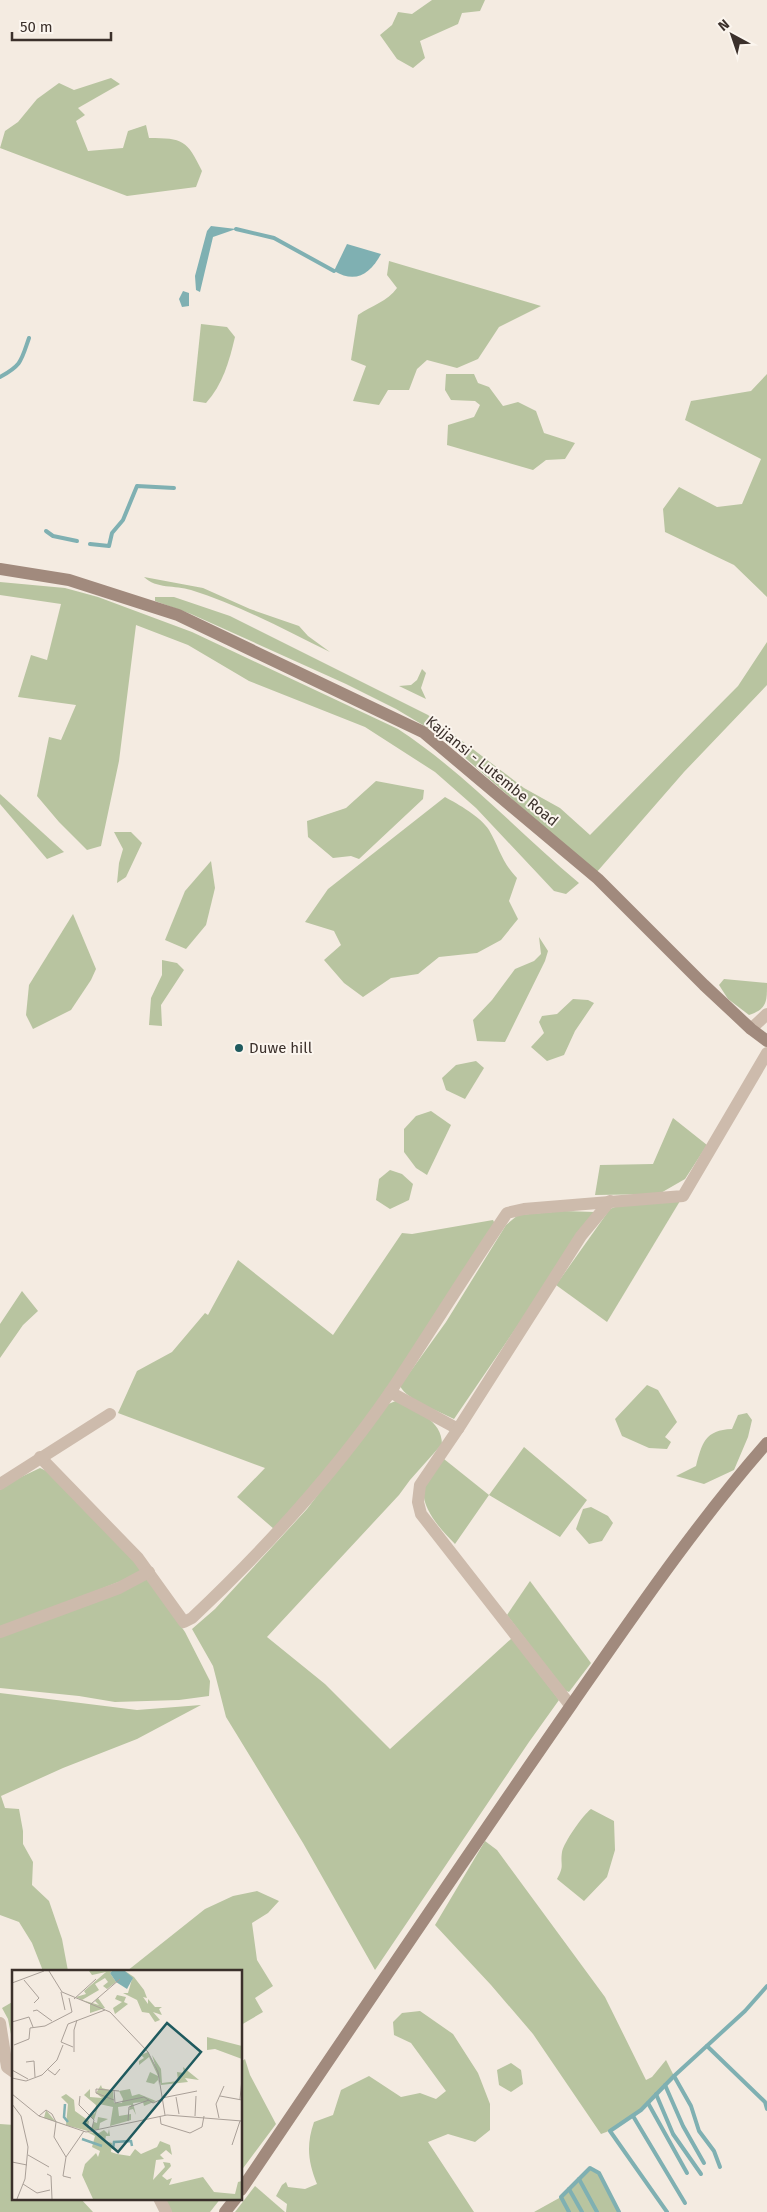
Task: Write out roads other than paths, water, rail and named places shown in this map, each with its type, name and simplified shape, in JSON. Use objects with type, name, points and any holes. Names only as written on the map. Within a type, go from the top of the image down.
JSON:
[{"type":"street","name":"Kajjansi - Lutembe Road","points":[[0,569],[69,580],[178,614],[422,732],[598,880],[672,954],[751,1029],[767,1041]]},
{"type":"street","points":[[751,1029],[767,1014]]},
{"type":"street","points":[[40,1457],[94,1511],[149,1572],[184,1622],[192,1618],[298,1510],[322,1482],[390,1392],[507,1213],[524,1209],[683,1196],[767,1053]]},
{"type":"street","points":[[570,1705],[421,1514],[418,1502],[420,1485],[458,1429],[581,1236],[610,1201]]},
{"type":"street","points":[[390,1392],[458,1429]]},
{"type":"street","points":[[0,1484],[110,1414]]},
{"type":"street","points":[[242,2189],[454,1872],[646,1596],[704,1519],[767,1443]]},
{"type":"street","points":[[0,1632],[119,1588],[149,1572]]},
{"type":"street","points":[[0,2023],[7,2067],[12,2071]]},
{"type":"street","points":[[160,2200],[166,2212]]},
{"type":"street","points":[[225,2212],[234,2200]]},
{"type":"water","points":[[211,226],[236,229],[213,237],[200,292],[196,290],[195,276],[207,231]]},
{"type":"water","points":[[347,244],[381,254],[372,267],[362,275],[349,277],[342,275],[334,271]]},
{"type":"water","points":[[183,291],[189,293],[189,306],[182,307],[179,299]]},
{"type":"waterway","points":[[236,229],[274,238],[334,271]]},
{"type":"waterway","points":[[0,377],[20,362],[29,338]]},
{"type":"waterway","points":[[90,544],[109,546],[112,533],[123,520],[137,486],[174,488]]},
{"type":"waterway","points":[[46,531],[53,536],[77,541]]},
{"type":"waterway","points":[[667,2212],[610,2131],[641,2110],[674,2076],[745,2011],[767,1986]]},
{"type":"waterway","points":[[707,2046],[765,2102],[767,2109]]},
{"type":"waterway","points":[[674,2076],[691,2106],[699,2131],[714,2151],[720,2167]]},
{"type":"waterway","points":[[665,2085],[683,2126],[704,2163]]},
{"type":"waterway","points":[[656,2094],[673,2134],[701,2174]]},
{"type":"waterway","points":[[648,2103],[687,2173]]},
{"type":"waterway","points":[[633,2116],[685,2203]]},
{"type":"waterway","points":[[569,2212],[561,2197],[590,2168],[599,2173],[619,2212]]},
{"type":"waterway","points":[[579,2179],[597,2212]]},
{"type":"waterway","points":[[569,2189],[582,2212]]},
{"type":"place","name":"Duwe hill","points":[[239,1048]]}]
